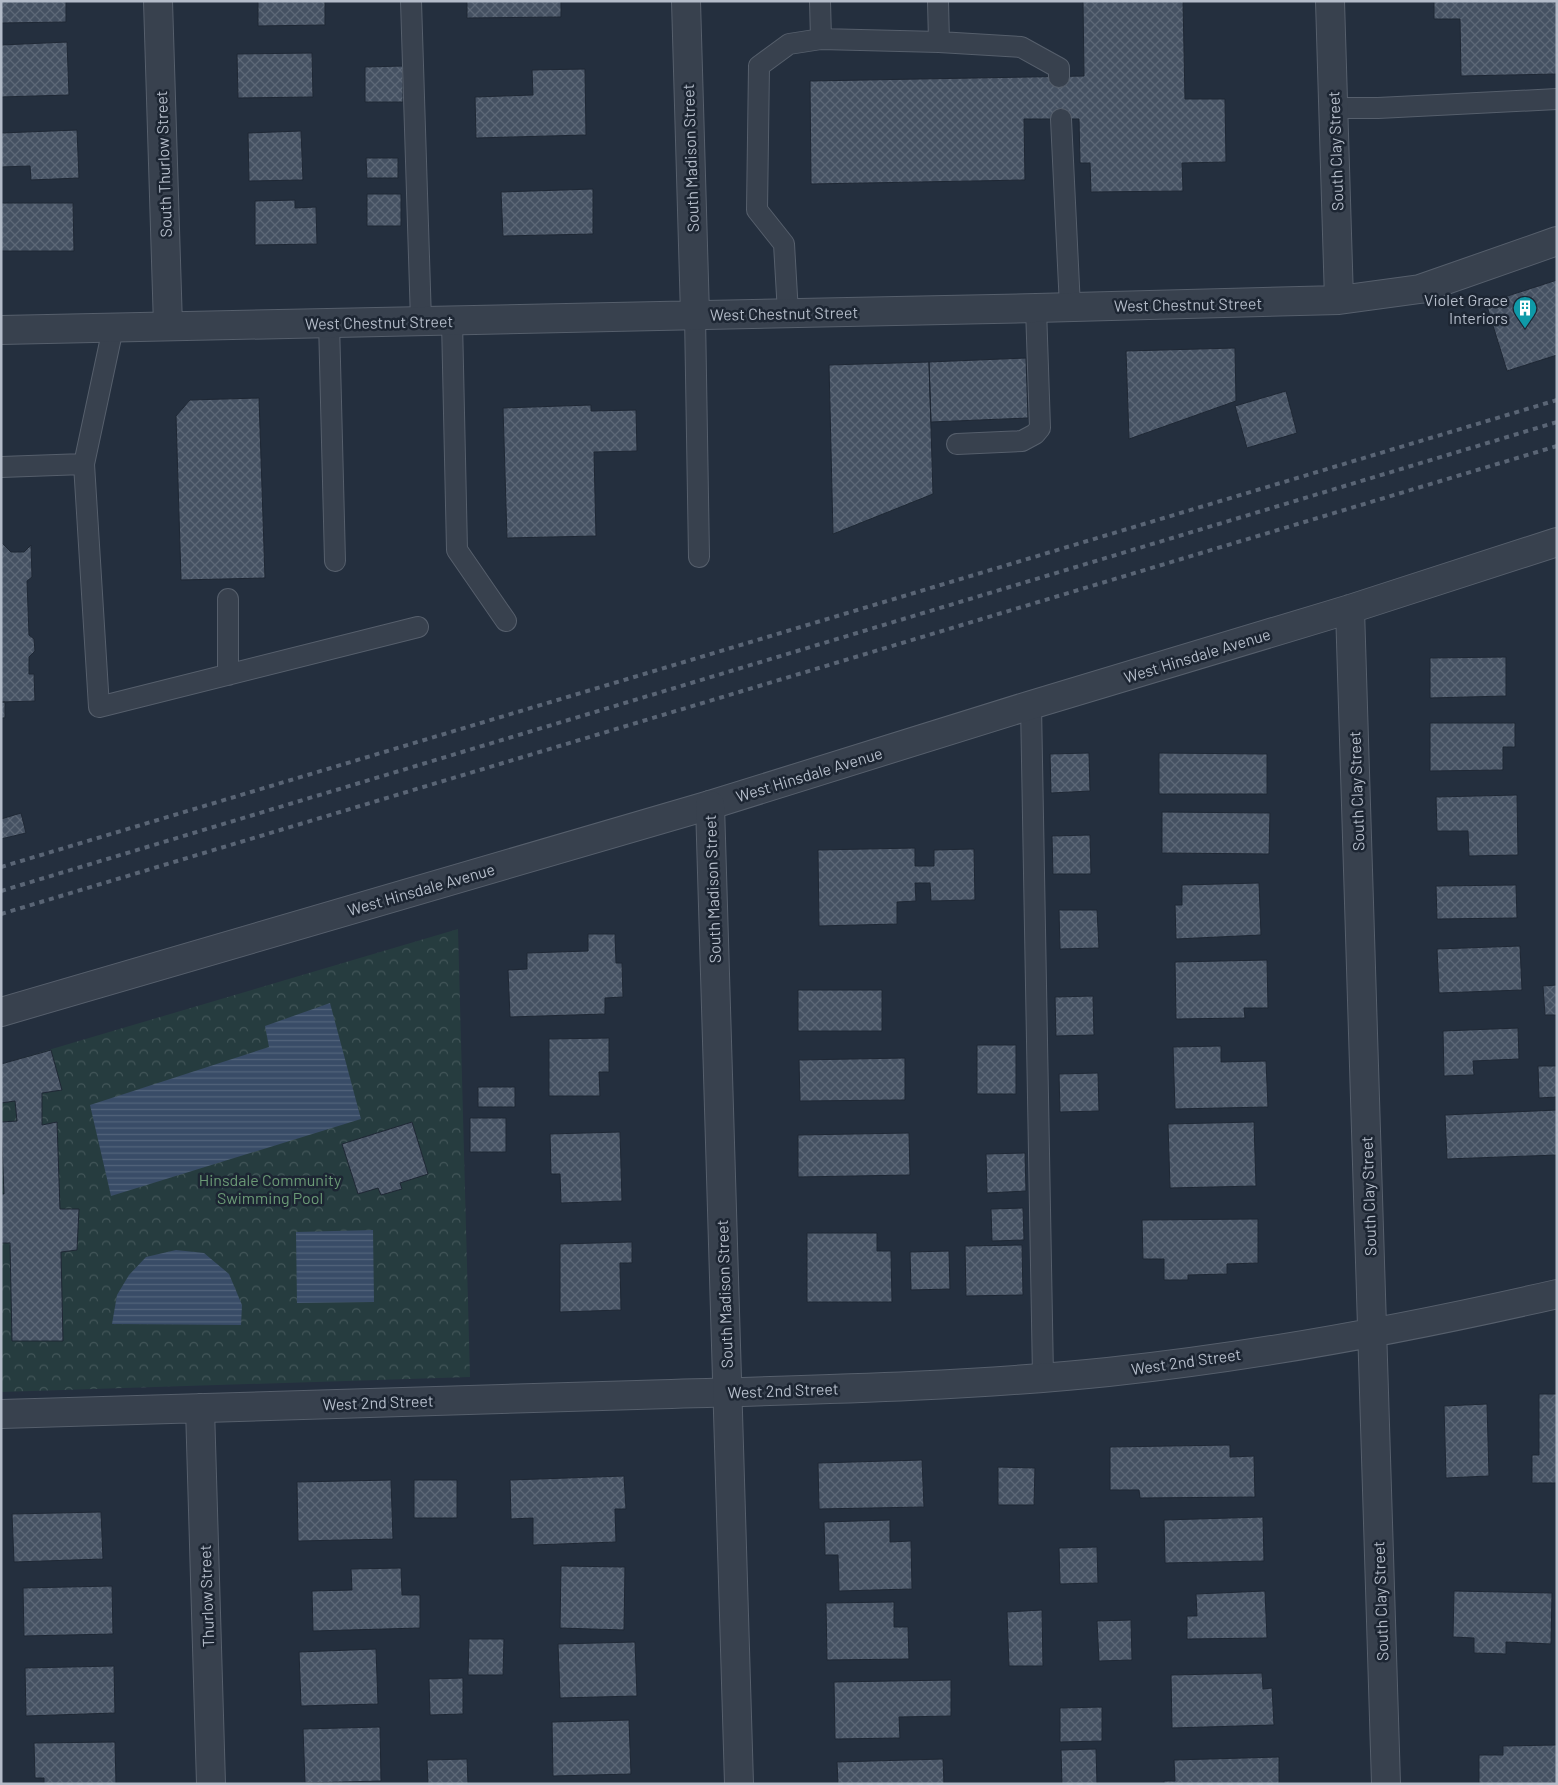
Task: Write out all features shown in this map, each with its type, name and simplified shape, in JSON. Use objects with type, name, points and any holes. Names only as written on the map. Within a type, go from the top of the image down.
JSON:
[{"type":"street","name":"South Thurlow Street","points":[[158,1],[168,326]]},
{"type":"street","name":"South Madison Street","points":[[686,1],[695,315]]},
{"type":"street","name":"South Clay Street","points":[[1330,1],[1339,300]]},
{"type":"street","name":"West Chestnut Street","points":[[1,330],[1339,300],[1420,289],[1557,240]]},
{"type":"street","name":"West Hinsdale Avenue","points":[[1,1012],[710,805],[1350,608],[1557,542]]},
{"type":"street","name":"South Clay Street","points":[[1350,608],[1386,1784]]},
{"type":"street","name":"South Madison Street","points":[[710,805],[739,1784]]},
{"type":"street","name":"West 2nd Street","points":[[1,1414],[960,1384],[1106,1372],[1205,1360],[1458,1317],[1557,1294]]},
{"type":"street","name":"Thurlow Street","points":[[200,1408],[211,1784]]},
{"type":"lane","points":[[412,1],[420,321]]},
{"type":"lane","points":[[820,1],[821,38]]},
{"type":"lane","points":[[938,1],[939,42]]},
{"type":"lane","points":[[788,313],[784,244],[757,210],[759,66],[789,44],[821,38],[939,42],[1021,47],[1059,68],[1060,77]]},
{"type":"lane","points":[[1333,108],[1378,108],[1557,99]]},
{"type":"lane","points":[[1061,119],[1070,307]]},
{"type":"lane","points":[[957,444],[1022,441],[1035,434],[1040,428],[1036,308]]},
{"type":"lane","points":[[695,315],[698,558]]},
{"type":"lane","points":[[452,321],[457,550],[506,621]]},
{"type":"lane","points":[[329,322],[335,561]]},
{"type":"lane","points":[[114,328],[84,464],[99,707],[418,627]]},
{"type":"lane","points":[[1,467],[84,464]]},
{"type":"lane","points":[[228,599],[228,675]]},
{"type":"lane","points":[[1031,705],[1043,1377]]},
{"type":"green space","name":"Hinsdale Community Swimming Pool","points":[[458,929],[470,1377],[1,1392],[1,1064]]},
{"type":"water","points":[[330,1003],[361,1119],[111,1196],[90,1105],[269,1047],[265,1026]]},
{"type":"water","points":[[373,1230],[374,1302],[297,1303],[296,1232]]},
{"type":"water","points":[[176,1250],[204,1253],[229,1274],[242,1305],[241,1325],[112,1324],[117,1295],[129,1275],[146,1257]]},
{"type":"building","points":[[1,1],[66,1],[66,22],[1,23]]},
{"type":"building","points":[[258,1],[325,1],[325,25],[258,26]]},
{"type":"building","points":[[467,1],[561,1],[561,17],[467,18]]},
{"type":"building","points":[[1083,1],[1183,1],[1185,99],[1225,99],[1226,162],[1182,163],[1183,191],[1091,192],[1090,163],[1080,163],[1079,119],[1024,119],[1025,180],[811,184],[810,81],[1084,76]]},
{"type":"building","points":[[1434,1],[1557,1],[1557,74],[1461,76],[1460,19],[1434,19]]},
{"type":"building","points":[[67,42],[69,95],[1,97],[1,45]]},
{"type":"building","points":[[312,53],[313,97],[238,98],[237,54]]},
{"type":"building","points":[[403,66],[403,102],[365,102],[365,67]]},
{"type":"building","points":[[585,69],[586,135],[476,138],[475,97],[533,95],[532,70]]},
{"type":"building","points":[[77,130],[79,178],[31,180],[30,166],[1,167],[1,133]]},
{"type":"building","points":[[301,131],[303,180],[249,181],[248,133]]},
{"type":"building","points":[[366,158],[398,158],[398,178],[367,178]]},
{"type":"building","points":[[593,189],[593,234],[503,236],[501,192]]},
{"type":"building","points":[[367,194],[401,194],[401,226],[367,226]]},
{"type":"building","points":[[295,200],[295,208],[316,207],[317,244],[255,245],[255,201]]},
{"type":"building","points":[[1,203],[73,203],[74,251],[1,251]]},
{"type":"building","name":"Violet Grace Interiors","points":[[1557,280],[1557,355],[1507,371],[1486,303]]},
{"type":"building","points":[[1235,348],[1236,401],[1129,439],[1126,351]]},
{"type":"building","points":[[1026,358],[1028,418],[931,422],[929,362]]},
{"type":"building","points":[[929,362],[933,494],[833,534],[829,365]]},
{"type":"building","points":[[1286,391],[1297,433],[1247,448],[1235,406]]},
{"type":"building","points":[[259,398],[265,578],[181,580],[176,416],[190,400]]},
{"type":"building","points":[[591,405],[591,411],[636,410],[637,451],[594,452],[596,536],[507,538],[503,408]]},
{"type":"building","points":[[1,542],[11,552],[24,552],[31,545],[32,577],[27,581],[29,635],[34,639],[35,651],[29,657],[29,674],[34,674],[35,701],[1,702]]},
{"type":"building","points":[[1506,657],[1506,696],[1430,698],[1430,658]]},
{"type":"building","points":[[1,702],[5,702],[5,718],[1,718]]},
{"type":"building","points":[[1430,723],[1515,723],[1515,747],[1503,747],[1503,770],[1430,771]]},
{"type":"building","points":[[1089,753],[1090,791],[1051,793],[1050,754]]},
{"type":"building","points":[[1159,753],[1267,754],[1267,794],[1159,794]]},
{"type":"building","points":[[1517,795],[1518,855],[1469,856],[1468,831],[1437,831],[1436,797]]},
{"type":"building","points":[[1162,812],[1270,813],[1269,854],[1162,853]]},
{"type":"building","points":[[21,813],[26,833],[1,839],[1,819]]},
{"type":"building","points":[[1090,835],[1091,874],[1053,874],[1052,836]]},
{"type":"building","points":[[915,848],[915,866],[934,866],[934,850],[974,849],[975,900],[931,901],[930,883],[915,883],[916,901],[897,902],[897,924],[819,926],[818,850]]},
{"type":"building","points":[[1259,883],[1261,935],[1176,939],[1175,905],[1182,905],[1182,885]]},
{"type":"building","points":[[1516,885],[1517,918],[1437,919],[1436,886]]},
{"type":"building","points":[[1059,910],[1097,910],[1099,948],[1060,949]]},
{"type":"building","points":[[588,934],[615,934],[616,963],[622,963],[623,997],[605,998],[605,1014],[510,1017],[508,970],[527,969],[527,953],[588,951]]},
{"type":"building","points":[[1520,946],[1522,990],[1439,993],[1437,949]]},
{"type":"building","points":[[1267,960],[1268,1008],[1244,1008],[1245,1018],[1176,1019],[1175,962]]},
{"type":"building","points":[[1557,985],[1557,1015],[1545,1015],[1543,986]]},
{"type":"building","points":[[798,990],[882,990],[882,1031],[798,1031]]},
{"type":"building","points":[[1093,996],[1094,1035],[1056,1036],[1055,997]]},
{"type":"building","points":[[1518,1028],[1519,1059],[1473,1061],[1474,1075],[1444,1076],[1443,1031]]},
{"type":"building","points":[[609,1038],[609,1072],[599,1072],[600,1096],[549,1096],[549,1039]]},
{"type":"building","points":[[977,1045],[1016,1045],[1016,1094],[977,1094]]},
{"type":"building","points":[[1221,1046],[1221,1062],[1266,1061],[1268,1107],[1175,1109],[1173,1047]]},
{"type":"building","points":[[51,1050],[62,1090],[42,1093],[42,1125],[57,1122],[60,1209],[79,1209],[77,1250],[61,1252],[63,1341],[12,1341],[10,1243],[1,1243],[1,1194],[4,1194],[1,1122],[17,1121],[15,1101],[1,1103],[1,1064]]},
{"type":"building","points":[[905,1058],[905,1100],[800,1101],[799,1060]]},
{"type":"building","points":[[1538,1066],[1557,1066],[1557,1097],[1539,1098]]},
{"type":"building","points":[[1098,1073],[1099,1111],[1060,1112],[1059,1074]]},
{"type":"building","points":[[478,1087],[515,1087],[515,1107],[478,1107]]},
{"type":"building","points":[[1557,1110],[1557,1155],[1447,1159],[1445,1115]]},
{"type":"building","points":[[470,1118],[506,1118],[506,1152],[470,1152]]},
{"type":"building","points":[[412,1122],[428,1174],[400,1183],[402,1189],[381,1195],[378,1188],[358,1194],[342,1144]]},
{"type":"building","points":[[1254,1122],[1256,1186],[1170,1188],[1168,1124]]},
{"type":"building","points":[[620,1132],[622,1201],[561,1203],[560,1174],[551,1174],[550,1134]]},
{"type":"building","points":[[909,1133],[910,1175],[798,1177],[798,1135]]},
{"type":"building","points":[[1025,1153],[1026,1191],[987,1193],[986,1154]]},
{"type":"building","points":[[1023,1208],[1024,1240],[992,1241],[991,1209]]},
{"type":"building","points":[[1258,1219],[1258,1263],[1227,1264],[1227,1274],[1188,1275],[1188,1280],[1164,1280],[1164,1259],[1143,1259],[1142,1220]]},
{"type":"building","points":[[807,1233],[877,1233],[877,1251],[891,1251],[892,1302],[807,1302]]},
{"type":"building","points":[[632,1242],[632,1263],[620,1263],[621,1310],[560,1312],[560,1244]]},
{"type":"building","points":[[1022,1245],[1023,1295],[966,1296],[965,1246]]},
{"type":"building","points":[[949,1251],[950,1289],[911,1290],[910,1252]]},
{"type":"building","points":[[1539,1394],[1557,1394],[1557,1483],[1532,1483],[1532,1455],[1539,1455]]},
{"type":"building","points":[[1487,1404],[1489,1476],[1446,1478],[1444,1406]]},
{"type":"building","points":[[1230,1445],[1230,1457],[1254,1456],[1255,1497],[1140,1498],[1139,1490],[1110,1490],[1110,1447]]},
{"type":"building","points":[[922,1460],[924,1507],[819,1509],[818,1463]]},
{"type":"building","points":[[998,1467],[1035,1468],[1034,1505],[998,1505]]},
{"type":"building","points":[[624,1476],[626,1509],[615,1509],[616,1542],[533,1545],[533,1518],[511,1519],[510,1480]]},
{"type":"building","points":[[391,1480],[393,1539],[298,1541],[297,1482]]},
{"type":"building","points":[[414,1480],[457,1480],[457,1518],[414,1518]]},
{"type":"building","points":[[101,1512],[103,1559],[14,1562],[12,1514]]},
{"type":"building","points":[[1263,1517],[1264,1561],[1165,1563],[1164,1520]]},
{"type":"building","points":[[890,1520],[890,1542],[911,1541],[912,1589],[839,1591],[838,1555],[825,1555],[824,1522]]},
{"type":"building","points":[[1097,1547],[1098,1583],[1060,1584],[1059,1548]]},
{"type":"building","points":[[561,1566],[625,1567],[624,1630],[560,1628]]},
{"type":"building","points":[[401,1568],[402,1595],[420,1595],[420,1628],[313,1631],[312,1591],[352,1590],[351,1569]]},
{"type":"building","points":[[112,1586],[113,1634],[24,1636],[23,1588]]},
{"type":"building","points":[[1265,1591],[1267,1638],[1187,1639],[1187,1616],[1197,1616],[1196,1594]]},
{"type":"building","points":[[1454,1591],[1552,1593],[1551,1644],[1506,1642],[1506,1654],[1474,1653],[1474,1638],[1453,1637]]},
{"type":"building","points":[[894,1602],[894,1627],[908,1627],[909,1659],[827,1660],[826,1603]]},
{"type":"building","points":[[1042,1610],[1043,1666],[1009,1666],[1007,1612]]},
{"type":"building","points":[[1131,1620],[1132,1660],[1099,1661],[1097,1621]]},
{"type":"building","points":[[469,1639],[504,1639],[503,1675],[468,1675]]},
{"type":"building","points":[[635,1642],[637,1696],[560,1698],[558,1644]]},
{"type":"building","points":[[376,1649],[378,1704],[301,1706],[299,1652]]},
{"type":"building","points":[[114,1666],[115,1713],[26,1716],[25,1668]]},
{"type":"building","points":[[1262,1673],[1263,1689],[1272,1688],[1274,1725],[1172,1728],[1171,1675]]},
{"type":"building","points":[[463,1678],[463,1714],[430,1715],[429,1679]]},
{"type":"building","points":[[951,1680],[951,1716],[899,1717],[900,1738],[835,1739],[834,1682]]},
{"type":"building","points":[[1102,1707],[1102,1741],[1060,1742],[1060,1708]]},
{"type":"building","points":[[629,1720],[631,1774],[553,1776],[552,1722]]},
{"type":"building","points":[[380,1727],[381,1781],[305,1783],[303,1729]]},
{"type":"building","points":[[115,1742],[116,1784],[44,1784],[44,1778],[35,1778],[34,1743]]},
{"type":"building","points":[[1557,1745],[1557,1784],[1479,1784],[1479,1755],[1503,1755],[1503,1746]]},
{"type":"building","points":[[1096,1749],[1097,1784],[1062,1784],[1061,1750]]},
{"type":"building","points":[[1279,1757],[1279,1784],[1164,1784],[1164,1781],[1175,1781],[1174,1760]]},
{"type":"building","points":[[467,1759],[468,1784],[428,1784],[427,1760]]},
{"type":"building","points":[[943,1759],[944,1784],[838,1784],[837,1762]]},
{"type":"railway","points":[[1,867],[1557,400]]},
{"type":"railway","points":[[1,891],[1557,422]]},
{"type":"railway","points":[[1,914],[1557,446]]},
{"type":"place","name":"Violet Grace Interiors","points":[[1525,329]]}]
